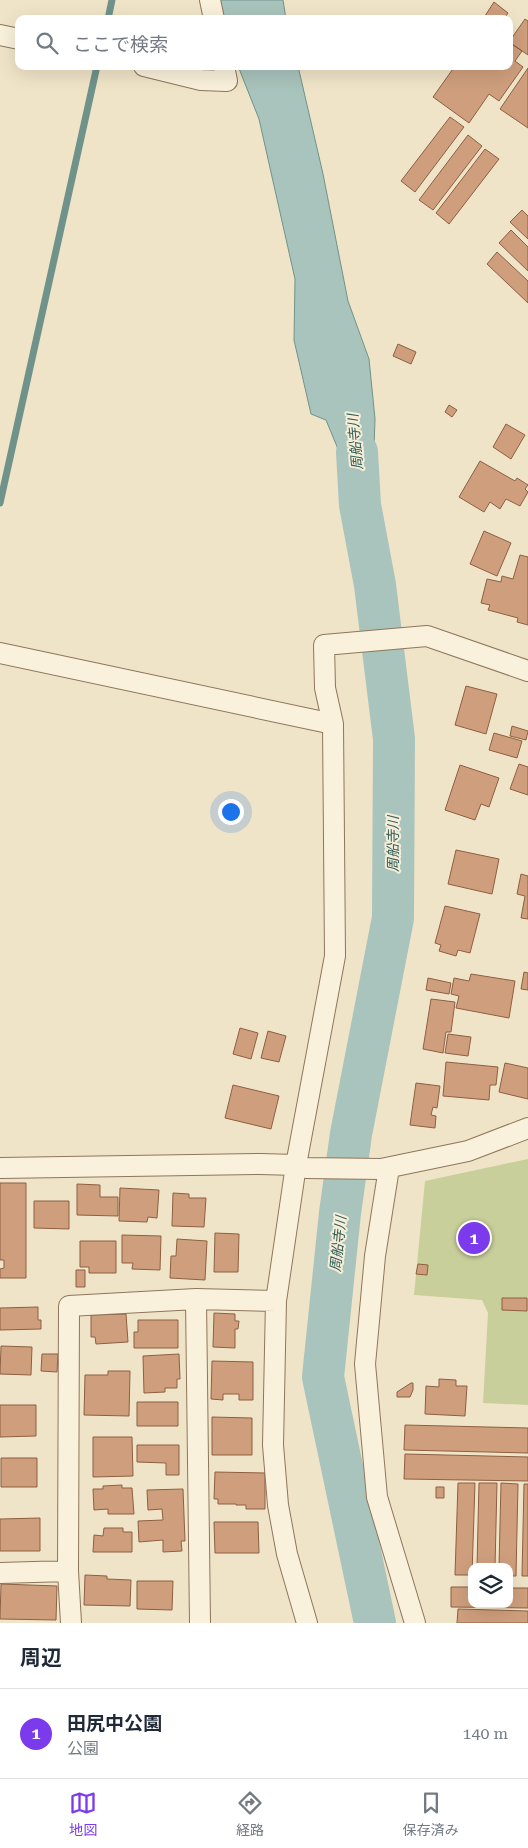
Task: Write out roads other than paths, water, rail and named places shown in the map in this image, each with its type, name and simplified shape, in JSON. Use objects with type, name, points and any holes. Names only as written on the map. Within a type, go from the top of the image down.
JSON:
[{"type":"street","points":[[210,0],[213,15]]},
{"type":"street","points":[[0,35],[15,38]]},
{"type":"street","points":[[160,70],[201,80],[228,81],[225,70]]},
{"type":"street","points":[[307,1623],[287,1554],[278,1505],[273,1445],[276,1301],[301,1166],[335,956],[333,724],[325,688],[324,645],[427,636],[528,671]]},
{"type":"street","points":[[0,653],[333,724]]},
{"type":"street","points":[[0,1168],[301,1166],[385,1169],[468,1150],[528,1128]]},
{"type":"street","points":[[385,1169],[365,1364],[377,1497],[415,1623]]},
{"type":"street","points":[[71,1623],[68,1571],[68,1306],[196,1299],[276,1301]]},
{"type":"street","points":[[196,1299],[200,1623]]},
{"type":"street","points":[[0,1573],[68,1571]]},
{"type":"water","points":[[220,0],[283,0],[285,15],[223,15]]},
{"type":"water","points":[[240,70],[299,70],[323,174],[348,301],[369,359],[375,419],[372,503],[350,515],[343,461],[326,420],[311,414],[294,340],[295,279],[259,119]]},
{"type":"waterway","points":[[109,15],[112,0]]},
{"type":"waterway","points":[[0,503],[96,70]]},
{"type":"waterway","name":"周船寺川","points":[[357,452],[360,505],[375,585],[394,739],[393,918],[351,1134],[340,1213],[323,1377],[375,1623]]},
{"type":"place","name":"田尻中公園","points":[[474,1238]]}]
